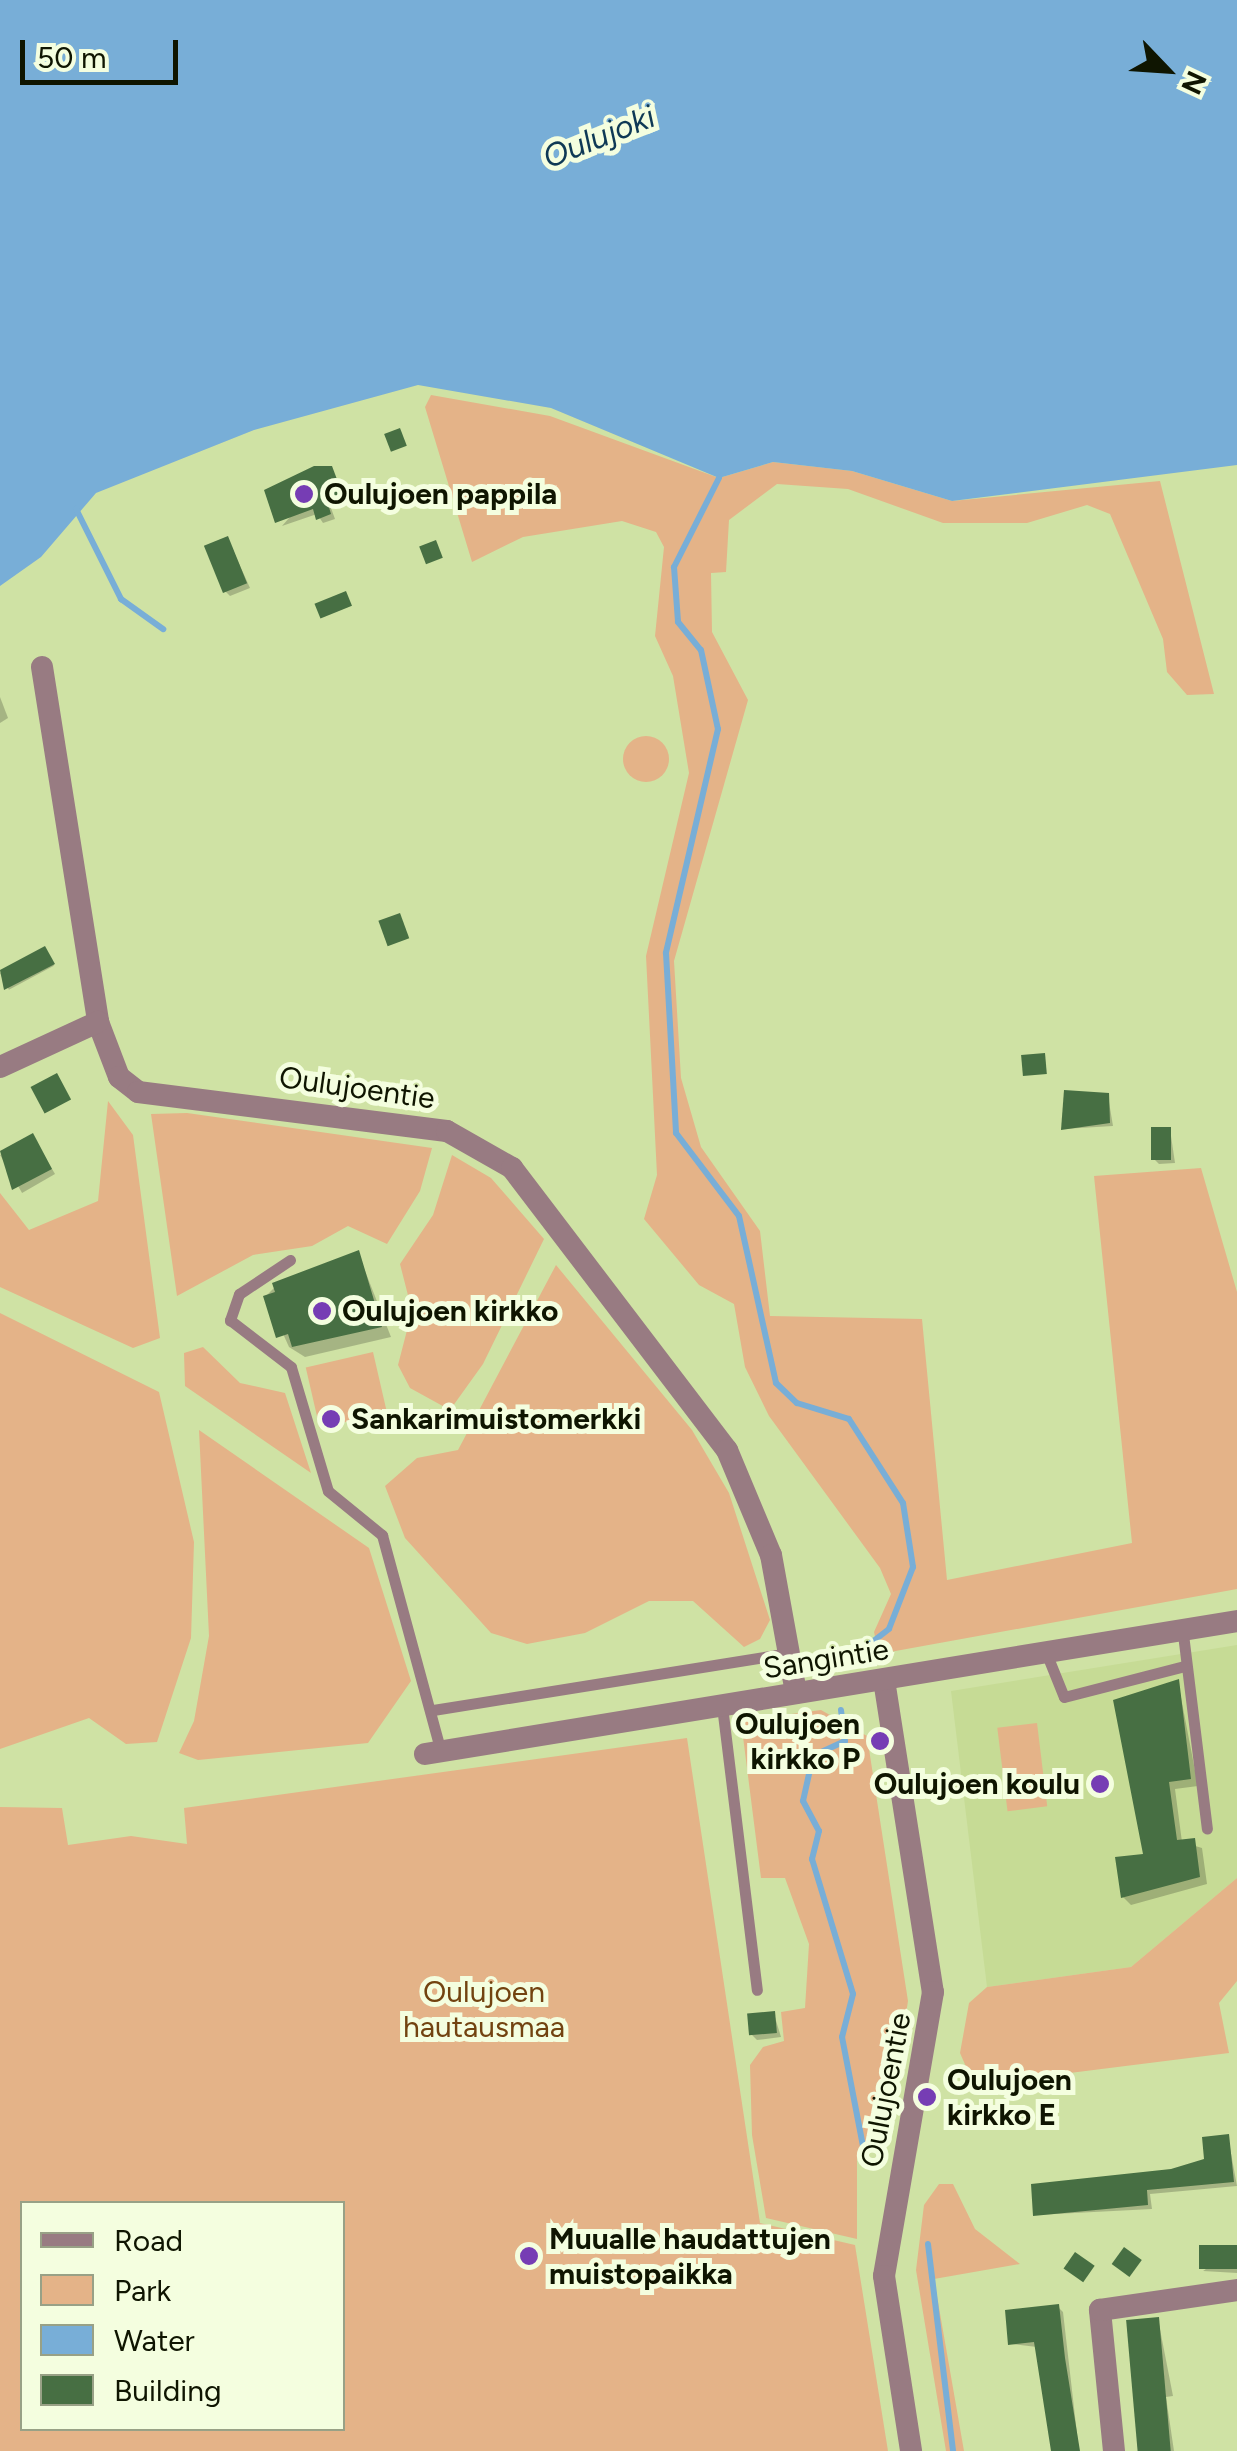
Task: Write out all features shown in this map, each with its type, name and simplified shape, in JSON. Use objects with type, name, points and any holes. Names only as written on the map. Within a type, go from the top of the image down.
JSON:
[{"type":"street","name":"Oulujoentie","points":[[42,666],[98,1022],[118,1077],[138,1092],[446,1131],[512,1168],[728,1450],[771,1555],[796,1693]]},
{"type":"street","points":[[0,1067],[98,1022]]},
{"type":"street","name":"Sangintie","points":[[433,1753],[1183,1634],[1237,1621]]},
{"type":"street","name":"Oulujoentie","points":[[884,1680],[933,1992],[884,2276],[911,2451]]},
{"type":"street","points":[[1114,2451],[1100,2310],[1237,2290]]},
{"type":"lane","points":[[290,1260],[238,1294],[230,1320],[291,1366],[328,1490],[382,1535],[434,1710],[433,1753]]},
{"type":"lane","points":[[1183,1634],[1207,1830]]},
{"type":"lane","points":[[434,1710],[789,1653]]},
{"type":"lane","points":[[1046,1654],[1064,1697],[1185,1666]]},
{"type":"lane","points":[[722,1706],[756,1990]]},
{"type":"shaded area","name":"Oulujoen koulu","points":[[1237,1645],[1237,1878],[1131,1967],[987,1987],[951,1691]]},
{"type":"green space","points":[[431,395],[550,416],[719,478],[773,462],[852,471],[952,501],[1160,481],[1214,694],[1187,695],[1167,672],[1163,639],[1110,514],[1087,505],[1027,523],[943,523],[848,489],[777,484],[729,520],[726,572],[711,573],[712,632],[748,700],[674,961],[681,1078],[701,1147],[760,1231],[770,1316],[922,1319],[947,1580],[1132,1543],[1094,1176],[1201,1168],[1237,1292],[1237,1589],[879,1654],[874,1632],[891,1594],[880,1568],[769,1416],[745,1367],[734,1304],[699,1285],[644,1219],[657,1175],[646,956],[689,773],[673,676],[655,636],[664,547],[656,532],[622,521],[523,537],[472,562],[425,407]]},
{"type":"green space","points":[[646,736],[662,743],[669,759],[662,775],[646,782],[630,775],[623,759],[630,743]]},
{"type":"green space","points":[[108,1101],[133,1135],[160,1338],[133,1348],[0,1287],[0,1193],[29,1230],[98,1201]]},
{"type":"green space","points":[[187,1113],[432,1148],[420,1191],[387,1244],[348,1226],[312,1246],[253,1255],[177,1296],[151,1114]]},
{"type":"green space","points":[[452,1155],[491,1178],[544,1239],[483,1364],[450,1410],[410,1388],[398,1365],[412,1311],[400,1264],[433,1215]]},
{"type":"green space","points":[[556,1265],[692,1430],[729,1493],[770,1620],[760,1639],[744,1647],[693,1601],[649,1601],[585,1633],[527,1644],[491,1633],[405,1538],[385,1486],[417,1458],[458,1450]]},
{"type":"green space","points":[[0,1313],[159,1392],[194,1542],[191,1638],[157,1742],[126,1744],[89,1718],[0,1749]]},
{"type":"green space","points":[[203,1347],[240,1383],[285,1393],[311,1473],[185,1386],[184,1353]]},
{"type":"green space","points":[[373,1352],[387,1412],[320,1428],[306,1368]]},
{"type":"green space","points":[[199,1430],[369,1548],[411,1681],[368,1743],[198,1760],[179,1753],[194,1721],[209,1636]]},
{"type":"green space","points":[[821,1710],[867,1736],[908,2001],[889,2124],[857,2156],[857,2239],[766,2218],[752,2135],[750,2065],[763,2047],[784,2041],[781,2012],[805,2008],[809,1944],[785,1878],[761,1878],[741,1721]]},
{"type":"green space","points":[[1037,1723],[1047,1806],[1008,1811],[997,1728]]},
{"type":"green space","name":"Oulujoen hautausmaa","points":[[687,1738],[760,2223],[855,2245],[888,2451],[0,2451],[0,1807],[62,1808],[68,1845],[131,1836],[187,1844],[184,1808]]},
{"type":"green space","points":[[1237,1878],[1237,1981],[1219,2003],[1229,2053],[974,2085],[960,2053],[969,2003],[987,1987],[1131,1967]]},
{"type":"green space","points":[[939,2184],[953,2184],[975,2229],[1020,2264],[934,2279],[964,2451],[946,2451],[916,2270],[924,2205]]},
{"type":"water","name":"Oulujoki","points":[[0,0],[1237,0],[1237,465],[952,501],[852,471],[773,462],[719,478],[551,408],[418,385],[254,430],[96,493],[41,557],[0,586]]},
{"type":"building","points":[[400,428],[407,446],[391,452],[384,434]]},
{"type":"building","name":"Oulujoen pappila","points":[[314,466],[332,466],[344,498],[328,504],[331,514],[316,520],[313,509],[275,523],[264,490]]},
{"type":"building","points":[[228,536],[247,583],[223,593],[204,546]]},
{"type":"building","points":[[436,540],[443,558],[426,564],[419,546]]},
{"type":"building","points":[[346,591],[352,606],[320,619],[314,604]]},
{"type":"building","points":[[400,913],[409,938],[388,946],[378,921]]},
{"type":"building","points":[[45,946],[55,964],[4,990],[0,970]]},
{"type":"building","points":[[1045,1053],[1047,1074],[1023,1076],[1021,1055]]},
{"type":"building","points":[[57,1073],[71,1099],[45,1114],[31,1087]]},
{"type":"building","points":[[1064,1090],[1109,1093],[1110,1123],[1061,1130]]},
{"type":"building","points":[[1151,1127],[1171,1127],[1171,1160],[1151,1160]]},
{"type":"building","points":[[33,1133],[52,1169],[12,1190],[0,1151]]},
{"type":"building","name":"Oulujoen kirkko","points":[[359,1250],[382,1327],[292,1347],[288,1334],[276,1338],[263,1296],[275,1292],[272,1283]]},
{"type":"building","points":[[1179,1679],[1191,1779],[1169,1782],[1177,1840],[1195,1838],[1200,1877],[1121,1898],[1115,1857],[1143,1854],[1113,1700]]},
{"type":"building","points":[[775,2011],[777,2033],[749,2035],[747,2013]]},
{"type":"building","points":[[1229,2134],[1234,2182],[1147,2190],[1148,2205],[1033,2216],[1031,2184],[1171,2169],[1204,2159],[1202,2137]]},
{"type":"building","points":[[1199,2245],[1237,2245],[1237,2269],[1199,2269]]},
{"type":"building","points":[[1124,2247],[1142,2260],[1129,2277],[1112,2264]]},
{"type":"building","points":[[1075,2252],[1095,2266],[1083,2282],[1064,2268]]},
{"type":"building","points":[[1059,2304],[1080,2451],[1051,2451],[1034,2342],[1008,2345],[1005,2310]]},
{"type":"building","points":[[1159,2317],[1171,2451],[1138,2451],[1126,2320]]},
{"type":"waterway","points":[[719,478],[674,567],[678,622],[701,650],[718,729],[666,953],[676,1133],[739,1216],[776,1383],[797,1403],[849,1419],[903,1503],[913,1567],[889,1629],[867,1646]]},
{"type":"waterway","points":[[76,509],[121,599],[163,629]]},
{"type":"waterway","points":[[841,1710],[845,1741],[813,1756],[803,1801],[819,1831],[812,1859],[853,1994],[842,2037],[865,2156]]},
{"type":"waterway","points":[[928,2244],[953,2451]]},
{"type":"place","name":"Oulujoen pappila","points":[[304,494]]},
{"type":"place","name":"Oulujoen kirkko","points":[[322,1311]]},
{"type":"place","name":"Sankarimuistomerkki","points":[[331,1419]]},
{"type":"place","name":"Oulujoen kirkko P","points":[[880,1741]]},
{"type":"place","name":"Oulujoen koulu","points":[[1100,1784]]},
{"type":"place","name":"Oulujoen kirkko E","points":[[927,2097]]},
{"type":"place","name":"Muualle haudattujen muistopaikka","points":[[529,2256]]}]
